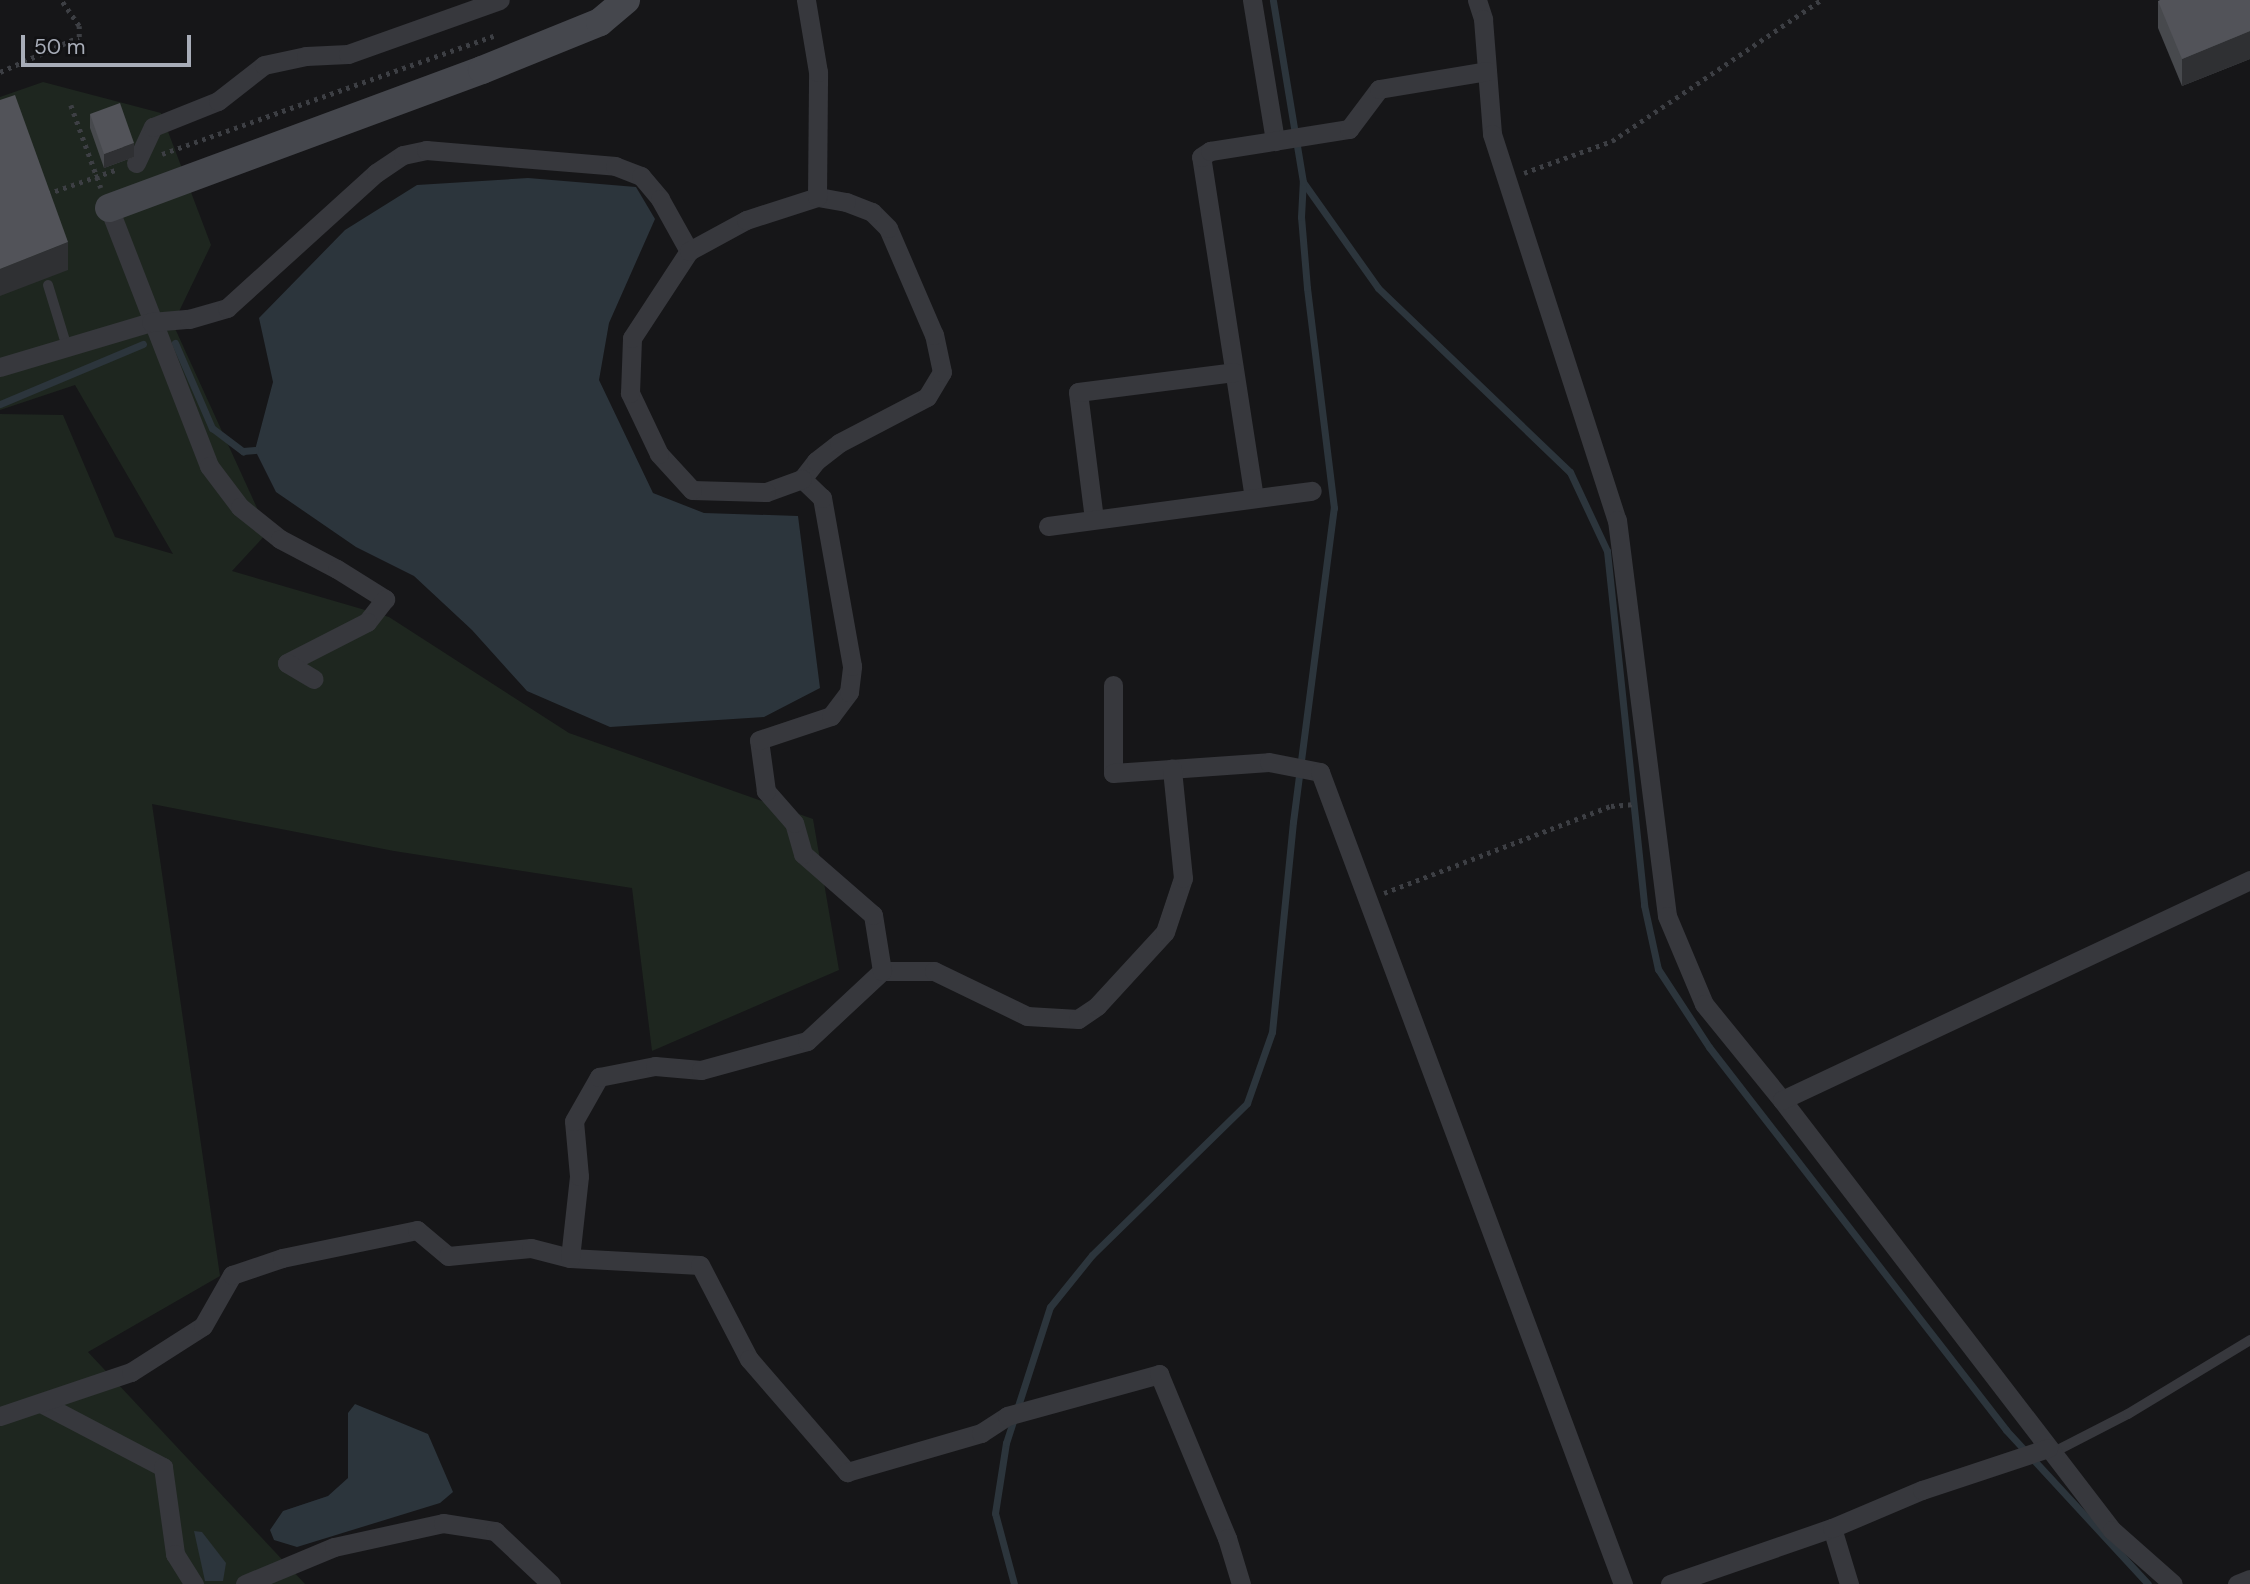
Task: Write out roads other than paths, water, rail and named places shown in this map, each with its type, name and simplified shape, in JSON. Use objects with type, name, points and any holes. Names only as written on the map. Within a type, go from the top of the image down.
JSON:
[{"type":"street","points":[[136,163],[153,127],[218,101],[264,65],[306,56],[348,54],[500,0]]},
{"type":"street","points":[[314,679],[287,663],[367,622],[386,599],[337,569],[280,540],[240,508],[209,466],[151,323],[109,208],[494,65],[600,22],[626,0]]},
{"type":"street","points":[[806,0],[818,72],[817,197]]},
{"type":"street","points":[[1252,0],[1275,141]]},
{"type":"street","points":[[1477,0],[1483,19],[1492,134],[1617,520],[1667,916],[1704,1004],[1782,1100],[2112,1530],[2173,1584]]},
{"type":"street","points":[[1254,498],[1201,157],[1210,151],[1349,129],[1378,89],[1487,71]]},
{"type":"street","points":[[0,367],[151,323],[189,320],[228,307],[376,173],[403,155],[426,150],[615,166],[641,176],[660,199],[690,251]]},
{"type":"street","points":[[817,197],[846,202],[872,212],[888,228],[934,335],[942,372],[927,397],[839,443],[816,461],[802,479],[766,492],[692,490],[659,454],[630,393],[632,338],[690,251],[746,220],[817,197]]},
{"type":"street","points":[[1094,519],[1078,392],[1234,372]]},
{"type":"street","points":[[802,479],[822,498],[852,666],[849,692],[831,716],[760,740],[766,791],[794,823],[803,854],[873,915],[882,971]]},
{"type":"street","points":[[1048,526],[1311,491]]},
{"type":"street","points":[[1113,685],[1113,773],[1269,762],[1320,772],[1370,898],[1623,1584]]},
{"type":"street","points":[[570,1258],[579,1176],[573,1121],[599,1077],[655,1066],[701,1069],[807,1041],[882,971],[934,971],[1027,1016],[1078,1019],[1097,1006],[1165,932],[1183,878],[1172,769]]},
{"type":"street","points":[[1782,1100],[2250,880]]},
{"type":"street","points":[[0,1416],[131,1372],[203,1326],[232,1275],[282,1258],[417,1230],[448,1256],[531,1248],[570,1258],[700,1265],[749,1359],[847,1472],[981,1433],[1007,1416],[1159,1374],[1227,1538],[1241,1584]]},
{"type":"street","points":[[41,1403],[163,1467],[174,1554],[194,1584]]},
{"type":"street","points":[[1670,1584],[1832,1528],[1922,1490],[2050,1451]]},
{"type":"street","points":[[245,1584],[334,1547],[443,1522],[495,1531],[551,1584]]},
{"type":"street","points":[[1832,1528],[1849,1584]]},
{"type":"street","points":[[2237,1584],[2250,1579]]},
{"type":"lane","points":[[48,285],[67,347]]},
{"type":"lane","points":[[2050,1451],[2128,1414],[2250,1340]]},
{"type":"waterway","points":[[1014,1584],[995,1513],[1006,1443],[1050,1307],[1092,1255],[1247,1103],[1272,1032],[1293,822],[1334,508],[1307,288],[1301,217],[1303,182],[1273,0]]},
{"type":"waterway","points":[[1303,182],[1378,288],[1570,472],[1607,551],[1644,905],[1658,969],[1709,1047],[2006,1430],[2148,1584]]},
{"type":"waterway","points":[[175,343],[212,428],[243,451],[255,450]]},
{"type":"waterway","points":[[0,404],[143,344]]}]
